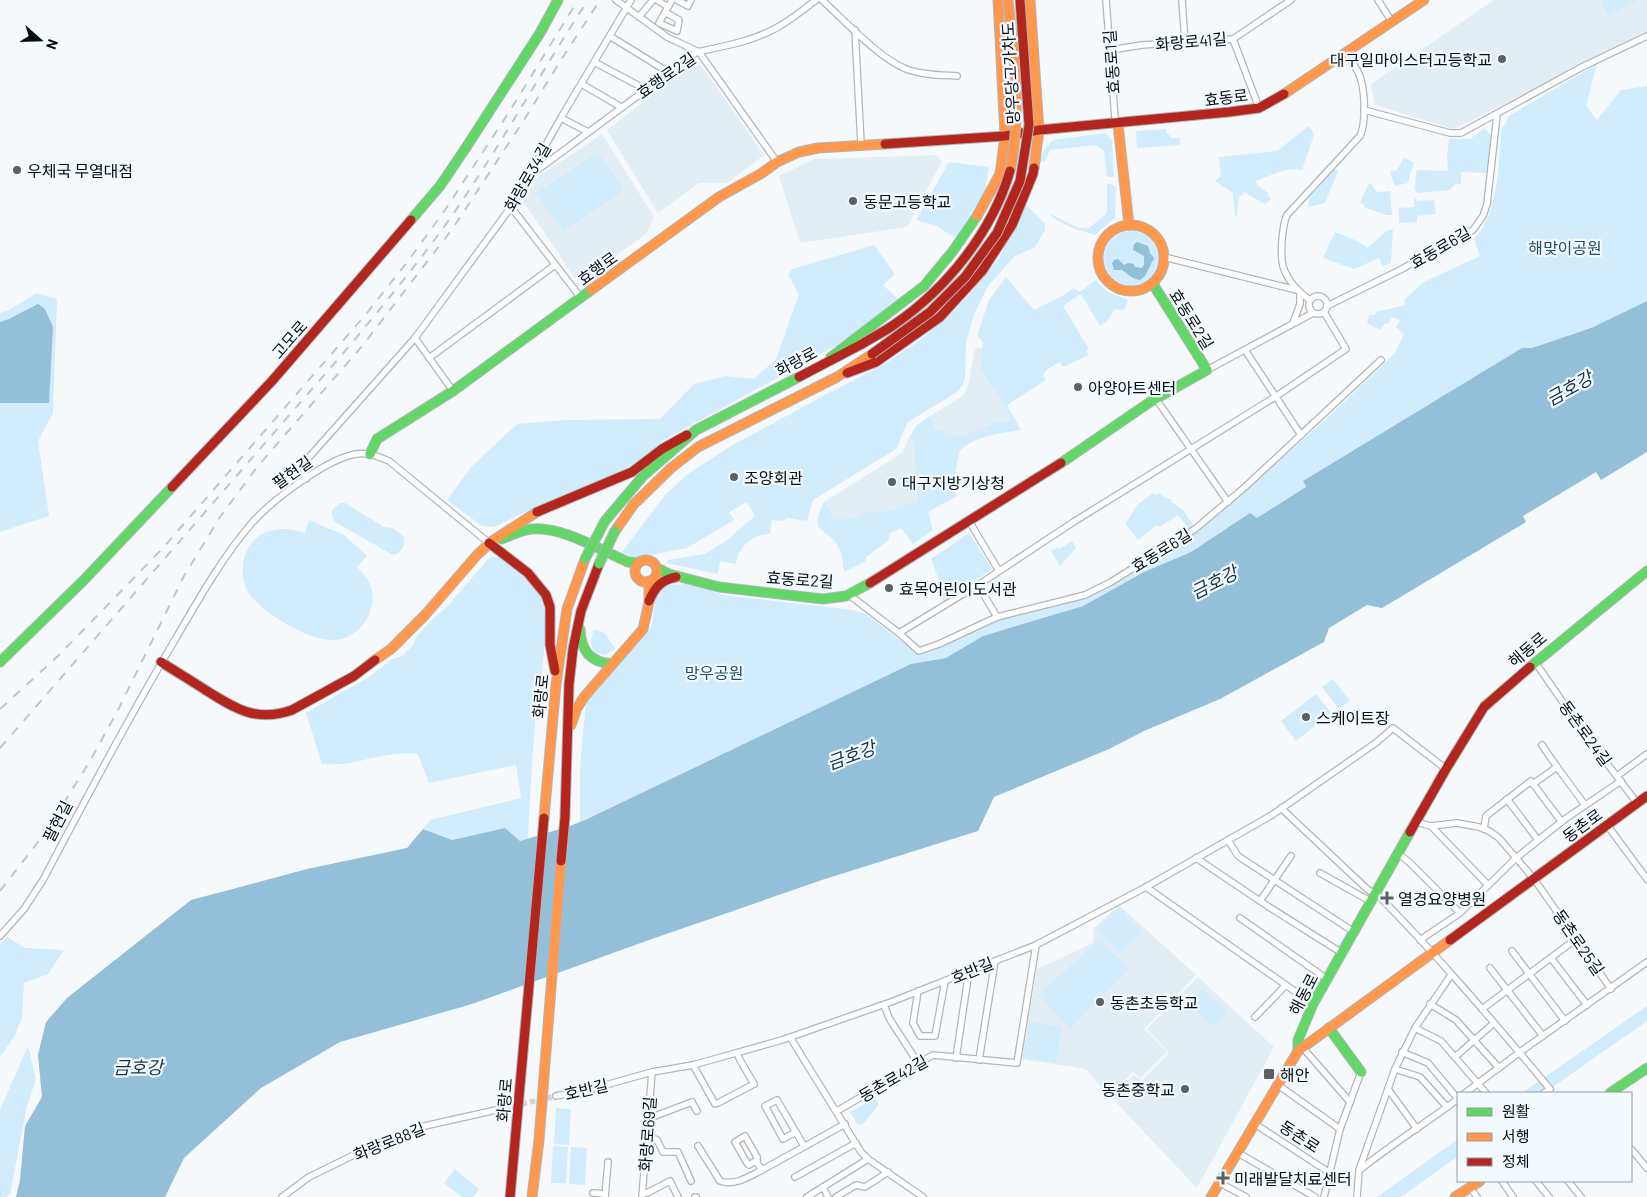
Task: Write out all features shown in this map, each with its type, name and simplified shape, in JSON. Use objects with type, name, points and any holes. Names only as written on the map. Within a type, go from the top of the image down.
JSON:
[{"type":"main road","name":"고모로","points":[[0,662],[84,580],[272,381],[434,192],[472,138],[540,33],[558,0]]},
{"type":"main road","points":[[824,363],[924,286],[954,251],[978,215],[1000,174],[1004,136],[998,0]]},
{"type":"main road","name":"망우당고가차도","points":[[862,344],[896,323],[934,292],[964,257],[988,222],[1006,184],[1014,150],[1017,118],[1016,80],[1008,0]]},
{"type":"main road","name":"망우당고가차도","points":[[872,354],[930,312],[965,277],[997,233],[1020,181],[1029,125],[1020,0]]},
{"type":"main road","points":[[837,377],[876,362],[940,317],[982,271],[1012,225],[1033,174],[1039,130],[1030,0]]},
{"type":"main road","name":"효동로","points":[[1039,130],[1118,124],[1259,108],[1282,96],[1424,0]]},
{"type":"main road","points":[[1118,124],[1129,225]]},
{"type":"main road","name":"효행로","points":[[370,454],[377,439],[453,391],[718,197],[762,174],[777,162],[799,152],[818,148],[1004,136],[1039,130]]},
{"type":"main road","points":[[1129,225],[1142,226],[1153,233],[1159,240],[1164,257],[1161,272],[1153,284],[1134,291],[1124,291],[1116,288],[1102,275],[1098,266],[1098,256],[1102,243],[1111,232],[1119,227],[1129,225]]},
{"type":"main road","name":"효동로2길","points":[[674,575],[719,587],[823,599],[846,596],[857,590],[1061,463],[1156,399],[1207,370],[1153,284]]},
{"type":"main road","name":"화랑로","points":[[510,1197],[556,684],[567,609],[585,559],[605,521],[643,476],[696,430],[862,344]]},
{"type":"main road","name":"화랑로","points":[[532,1197],[544,1078],[565,817],[569,684],[573,649],[581,611],[599,564],[615,530],[640,498],[671,468],[698,447],[837,377],[872,354]]},
{"type":"main road","points":[[161,662],[236,710],[259,715],[280,714],[305,704],[354,676],[392,649],[490,542],[532,514],[632,472],[662,449],[696,430]]},
{"type":"main road","points":[[490,542],[535,529],[557,533],[637,567]]},
{"type":"main road","points":[[490,542],[531,576],[546,595],[550,612],[550,643],[556,684]]},
{"type":"main road","points":[[567,749],[570,727],[576,708],[642,629],[649,599],[651,577],[654,563],[650,560],[644,560],[637,567],[637,576],[651,577],[664,573],[674,575]]},
{"type":"main road","name":"해동로","points":[[1300,1049],[1298,1040],[1313,1004],[1446,769],[1484,708],[1535,662],[1647,570]]},
{"type":"main road","points":[[649,599],[661,582],[674,575]]},
{"type":"main road","points":[[581,611],[580,637],[587,655],[596,663],[612,664]]},
{"type":"main road","name":"동촌로","points":[[1211,1197],[1300,1049],[1647,796]]},
{"type":"main road","points":[[1329,1028],[1361,1072]]},
{"type":"main road","points":[[1611,1092],[1647,1068]]},
{"type":"main road","points":[[1455,1197],[1478,1182]]},
{"type":"street","points":[[616,0],[667,37],[697,52],[777,162]]},
{"type":"street","name":"화랑로34길","points":[[306,479],[303,464],[415,338],[510,207],[631,0]]},
{"type":"street","points":[[639,17],[653,0]]},
{"type":"street","points":[[657,0],[666,9],[672,0]]},
{"type":"street","points":[[677,0],[688,6],[692,0]]},
{"type":"street","name":"효행로2길","points":[[528,176],[697,52],[726,46],[765,34],[816,0]]},
{"type":"street","points":[[822,0],[885,57],[908,70],[957,76]]},
{"type":"street","name":"효동로1길","points":[[1106,0],[1115,118],[1118,124]]},
{"type":"street","points":[[1182,0],[1185,43]]},
{"type":"street","name":"화랑로41길","points":[[1110,50],[1142,45],[1233,39],[1291,0]]},
{"type":"street","points":[[1378,0],[1392,22]]},
{"type":"street","points":[[855,30],[861,144]]},
{"type":"street","points":[[1364,110],[1450,133],[1461,133],[1582,67],[1647,36]]},
{"type":"street","points":[[613,38],[668,72]]},
{"type":"street","points":[[1233,39],[1259,108]]},
{"type":"street","points":[[1293,323],[1300,304],[1298,292],[1283,266],[1283,226],[1286,218],[1360,136],[1364,121],[1361,80],[1345,52]]},
{"type":"street","points":[[598,64],[646,89]]},
{"type":"street","points":[[585,86],[621,107]]},
{"type":"street","name":"효동로6길","points":[[1327,306],[1400,270],[1473,230],[1483,216],[1487,204],[1497,114]]},
{"type":"street","points":[[565,120],[588,132]]},
{"type":"street","points":[[510,207],[581,298]]},
{"type":"street","name":"효동로2길","points":[[1164,257],[1298,292]]},
{"type":"street","points":[[429,358],[555,264]]},
{"type":"street","points":[[1298,292],[1310,300]]},
{"type":"street","points":[[1207,370],[1313,313],[1319,314],[1324,312],[1327,306],[1326,300],[1321,296],[1315,296],[1310,300]]},
{"type":"street","points":[[1310,300],[1310,309],[1313,313]]},
{"type":"street","points":[[899,633],[978,585],[1190,449],[1275,398],[1346,350],[1324,312]]},
{"type":"street","points":[[415,338],[453,391]]},
{"type":"street","points":[[1245,350],[1301,436]]},
{"type":"street","name":"효동로6길","points":[[848,594],[899,633],[919,651],[940,644],[996,618],[1085,595],[1111,582],[1195,529],[1301,436],[1381,360]]},
{"type":"street","points":[[1156,399],[1228,502]]},
{"type":"street","name":"팔현길","points":[[0,936],[24,908],[43,880],[161,662],[217,570],[252,523],[272,504],[306,479],[343,457],[358,453],[370,454],[389,461],[490,542]]},
{"type":"street","points":[[969,521],[999,571]]},
{"type":"street","points":[[978,585],[996,618]]},
{"type":"street","name":"동촌로24길","points":[[1535,662],[1637,803]]},
{"type":"street","name":"호반길","points":[[556,1096],[595,1088],[652,1072],[693,1065],[790,1038],[884,1005],[1036,945],[1146,887],[1282,808],[1377,742],[1393,728],[1446,769]]},
{"type":"street","points":[[1542,746],[1585,805]]},
{"type":"street","points":[[1420,940],[1460,913],[1516,858],[1619,779],[1647,754]]},
{"type":"street","points":[[1533,784],[1558,767]]},
{"type":"street","points":[[1484,829],[1486,816],[1531,781],[1561,822]]},
{"type":"street","points":[[1507,799],[1538,840]]},
{"type":"street","points":[[1282,808],[1420,940],[1520,1052],[1550,1089],[1546,1092]]},
{"type":"street","points":[[1416,822],[1432,826],[1457,823],[1484,829],[1499,838],[1534,879]]},
{"type":"street","points":[[1607,825],[1647,878]]},
{"type":"street","points":[[1432,826],[1488,885]]},
{"type":"street","points":[[1228,840],[1238,856],[1354,932]]},
{"type":"street","points":[[1399,854],[1460,913]]},
{"type":"street","points":[[1260,901],[1291,856]]},
{"type":"street","points":[[1196,858],[1342,953]]},
{"type":"street","points":[[1320,873],[1373,896]]},
{"type":"street","name":"동촌로25길","points":[[1467,1092],[1520,1052],[1611,989],[1534,879]]},
{"type":"street","points":[[1146,887],[1313,1004]]},
{"type":"street","points":[[1240,918],[1327,979]]},
{"type":"street","points":[[1482,1009],[1576,939]]},
{"type":"street","name":"동촌로42길","points":[[837,1111],[933,1056],[1017,1063],[1036,945]]},
{"type":"street","points":[[1512,951],[1565,1021]]},
{"type":"street","points":[[1551,958],[1587,1005]]},
{"type":"street","points":[[979,1060],[995,961]]},
{"type":"street","points":[[1611,989],[1647,962]]},
{"type":"street","points":[[1490,968],[1543,1036]]},
{"type":"street","points":[[956,1058],[969,971]]},
{"type":"street","points":[[1357,1197],[1359,1170],[1402,1052],[1430,1004],[1451,975]]},
{"type":"street","points":[[918,991],[913,1023],[920,1036],[935,1036],[945,981]]},
{"type":"street","points":[[1256,1017],[1286,985]]},
{"type":"street","points":[[1430,1004],[1456,1020],[1499,1068]]},
{"type":"street","points":[[884,1005],[918,1064]]},
{"type":"street","points":[[1455,1057],[1494,1023]]},
{"type":"street","points":[[1415,1028],[1441,1041],[1485,1092]]},
{"type":"street","points":[[790,1038],[861,1152],[868,1159],[923,1197]]},
{"type":"street","points":[[1300,1049],[1350,1102]]},
{"type":"street","points":[[1402,1052],[1428,1063],[1457,1098]]},
{"type":"street","points":[[693,1065],[715,1104],[754,1084],[737,1053]]},
{"type":"street","points":[[1395,1069],[1420,1077],[1448,1107]]},
{"type":"street","name":"화랑로69길","points":[[642,1195],[652,1072]]},
{"type":"street","points":[[1324,1197],[1340,1129],[1361,1072]]},
{"type":"street","name":"동촌로","points":[[1278,1085],[1340,1129]]},
{"type":"street","points":[[1388,1089],[1417,1129]]},
{"type":"street","points":[[796,1132],[783,1139],[765,1106],[777,1100],[796,1132],[804,1146]]},
{"type":"street","points":[[1359,1170],[1380,1153],[1457,1100]]},
{"type":"street","points":[[649,1117],[692,1102],[697,1111]]},
{"type":"street","name":"화랑로88길","points":[[282,1197],[309,1177],[361,1151],[420,1127],[505,1108]]},
{"type":"street","points":[[698,1146],[720,1181],[726,1183],[741,1180],[762,1170],[844,1124]]},
{"type":"street","name":"동촌로","points":[[1255,1124],[1330,1173]]},
{"type":"street","points":[[647,1135],[657,1140],[663,1152],[678,1152],[691,1181]]},
{"type":"street","points":[[757,1160],[749,1164],[747,1163],[734,1142],[745,1136],[757,1157],[762,1170]]},
{"type":"street","points":[[795,1177],[856,1143]]},
{"type":"street","points":[[1632,1150],[1647,1168]]},
{"type":"street","points":[[1238,1153],[1314,1197]]},
{"type":"street","points":[[806,1197],[868,1159]]},
{"type":"street","points":[[593,1193],[605,1195],[608,1162]]},
{"type":"street","points":[[836,1197],[856,1185],[866,1187],[888,1172]]},
{"type":"street","points":[[642,1195],[670,1181],[678,1197]]},
{"type":"street","points":[[1503,1182],[1513,1197]]},
{"type":"street","points":[[1537,1182],[1550,1197]]},
{"type":"street","points":[[1569,1182],[1581,1197]]},
{"type":"street","points":[[1220,1183],[1246,1197]]},
{"type":"street","points":[[823,1187],[828,1197]]},
{"type":"street","points":[[1470,1187],[1477,1197]]},
{"type":"shaded area","name":"대구일마이스터고등학교","points":[[1494,0],[1647,0],[1647,33],[1454,129],[1375,105],[1371,84]]},
{"type":"shaded area","points":[[697,60],[764,155],[727,183],[699,183],[658,213],[607,130]]},
{"type":"shaded area","points":[[602,134],[654,217],[646,234],[588,276],[575,278],[523,201],[538,177]]},
{"type":"shaded area","name":"동문고등학교","points":[[936,155],[942,161],[907,227],[800,243],[779,176],[814,159]]},
{"type":"shaded area","points":[[975,348],[982,348],[980,369],[1005,406],[1011,421],[996,422],[961,437],[936,429],[930,416],[965,393],[969,382]]},
{"type":"shaded area","points":[[909,438],[914,440],[918,500],[884,512],[870,511],[857,518],[835,519],[824,502],[902,453]]},
{"type":"shaded area","name":"동촌초등학교","points":[[1119,905],[1196,975],[1144,1029],[1167,1052],[1141,1078],[1133,1072],[1108,1096],[1086,1069],[1021,1059],[1037,969],[1093,943],[1094,928]]},
{"type":"shaded area","name":"동촌중학교","points":[[1198,977],[1274,1047],[1197,1188],[1111,1097],[1134,1075],[1142,1080],[1169,1053],[1147,1029]]},
{"type":"green space","points":[[1601,0],[1638,0],[1608,15]]},
{"type":"green space","points":[[1597,64],[1586,106],[1597,120],[1621,90],[1647,86],[1647,301],[1591,328],[1532,348],[1522,348],[1303,482],[1306,487],[1257,519],[1250,514],[1191,552],[1144,572],[1083,606],[983,636],[946,659],[911,664],[580,822],[580,767],[586,702],[648,631],[652,624],[656,598],[661,589],[669,585],[686,584],[702,587],[723,595],[853,610],[866,614],[918,654],[944,645],[997,617],[1085,598],[1167,549],[1249,486],[1323,422],[1395,353],[1404,334],[1396,327],[1400,320],[1392,317],[1388,324],[1385,323],[1380,330],[1367,323],[1369,315],[1375,315],[1376,312],[1405,305],[1404,300],[1424,282],[1480,256],[1474,239],[1483,228],[1493,201],[1502,126],[1505,125],[1509,116]]},
{"type":"green space","points":[[1309,126],[1314,135],[1302,170],[1285,170],[1256,181],[1257,185],[1268,193],[1267,195],[1271,199],[1265,204],[1244,192],[1243,195],[1239,196],[1237,216],[1235,216],[1233,193],[1215,181],[1221,176],[1219,157],[1277,151]]},
{"type":"green space","points":[[1485,128],[1491,136],[1488,173],[1461,172],[1461,184],[1455,184],[1450,190],[1418,193],[1415,189],[1416,172],[1418,170],[1448,171],[1449,139],[1470,139]]},
{"type":"green space","points":[[1166,129],[1172,138],[1180,138],[1180,145],[1137,148],[1137,131]]},
{"type":"green space","points":[[1106,133],[1112,141],[1114,177],[1107,177],[1104,151],[1096,145],[1050,150],[1045,161],[1039,162],[1044,150],[1053,140]]},
{"type":"green space","points":[[598,153],[624,190],[563,231],[536,193]]},
{"type":"green space","points":[[1404,157],[1414,163],[1408,183],[1395,186],[1390,172],[1397,170]]},
{"type":"green space","points":[[949,162],[989,167],[985,191],[956,238],[936,226],[916,220]]},
{"type":"green space","points":[[1335,169],[1338,171],[1325,203],[1308,207],[1309,198]]},
{"type":"green space","points":[[1369,183],[1376,192],[1390,191],[1392,215],[1386,215],[1364,207],[1364,204],[1360,203]]},
{"type":"green space","points":[[1107,184],[1112,184],[1116,187],[1115,218],[1095,235],[1064,224],[1048,213],[1079,228],[1089,228],[1105,215],[1107,211]]},
{"type":"green space","points":[[1414,198],[1418,201],[1434,200],[1436,214],[1417,216],[1417,222],[1399,223],[1399,208],[1414,207]]},
{"type":"green space","points":[[1025,204],[1045,224],[1045,230],[1035,247],[1015,256],[988,286],[974,315],[966,342],[965,379],[962,386],[957,392],[908,422],[896,449],[813,500],[807,521],[786,518],[785,521],[772,520],[770,534],[758,536],[747,543],[740,552],[736,564],[720,561],[718,574],[667,563],[668,560],[705,554],[726,541],[755,516],[747,502],[729,512],[734,520],[687,548],[634,558],[622,552],[665,495],[688,474],[731,446],[883,365],[916,343],[951,314],[999,258]]},
{"type":"green space","points":[[1393,229],[1391,263],[1383,266],[1379,258],[1354,269],[1323,258],[1335,232],[1355,240],[1368,248],[1386,231]]},
{"type":"green space","points":[[1131,231],[1141,233],[1150,239],[1156,248],[1158,258],[1156,268],[1150,277],[1141,283],[1131,285],[1121,283],[1112,277],[1106,268],[1104,258],[1106,248],[1112,239],[1121,233]]},
{"type":"green space","points":[[874,245],[895,274],[883,285],[902,303],[835,346],[664,440],[637,462],[620,472],[494,527],[482,526],[447,500],[472,466],[517,424],[567,420],[660,419],[694,384],[725,376],[754,379],[776,359],[799,294],[788,275],[792,269]]},
{"type":"green space","points":[[1006,277],[1034,310],[1074,288],[1080,292],[1096,280],[1106,291],[1128,300],[1124,310],[1115,309],[1107,321],[1100,326],[1081,294],[1064,305],[1089,349],[1086,351],[1089,355],[1063,367],[1059,362],[1045,371],[1043,376],[1046,380],[1007,405],[1021,430],[987,436],[963,448],[959,453],[951,485],[957,496],[928,512],[933,530],[913,544],[901,528],[890,533],[888,541],[866,557],[865,562],[844,572],[838,546],[831,537],[819,528],[817,519],[824,502],[835,519],[857,518],[870,511],[884,512],[918,500],[914,440],[909,438],[916,426],[930,416],[936,429],[961,437],[996,422],[1011,421],[1005,406],[980,369],[983,342],[977,336],[989,300]]},
{"type":"green space","points":[[37,293],[57,299],[53,413],[38,441],[49,516],[0,532],[0,313],[9,310]]},
{"type":"green space","points":[[1153,493],[1155,495],[1159,493],[1165,498],[1172,500],[1171,502],[1183,510],[1193,525],[1188,528],[1178,515],[1160,527],[1157,525],[1138,540],[1125,523],[1137,505]]},
{"type":"green space","points":[[340,503],[345,503],[384,527],[393,528],[404,537],[401,551],[393,555],[335,522],[332,510]]},
{"type":"green space","points":[[309,520],[344,535],[367,556],[357,567],[368,580],[372,591],[370,611],[360,628],[343,638],[323,639],[288,625],[257,602],[250,595],[244,583],[243,563],[253,541],[268,531],[277,529],[296,530],[305,533]]},
{"type":"green space","points":[[969,533],[992,569],[944,602],[941,598],[939,581],[931,559]]},
{"type":"green space","points":[[1072,541],[1076,548],[1060,566],[1051,551],[1058,547],[1059,549]]},
{"type":"green space","points":[[493,557],[508,559],[525,573],[539,591],[544,609],[544,654],[536,713],[528,838],[520,841],[505,828],[452,840],[423,829],[430,820],[521,798],[516,765],[429,783],[418,754],[409,753],[383,756],[346,764],[322,764],[306,713],[369,677],[391,660],[402,656],[413,645],[416,637],[448,606],[488,559]]},
{"type":"green space","points":[[594,629],[605,633],[615,649],[605,655],[595,653],[591,641]]},
{"type":"green space","points":[[1333,679],[1350,701],[1339,709],[1322,687]]},
{"type":"green space","name":"스케이트장","points":[[1316,694],[1331,713],[1296,741],[1281,721]]},
{"type":"green space","points":[[1119,907],[1142,931],[1120,953],[1097,930]]},
{"type":"green space","points":[[7,937],[25,948],[64,950],[48,974],[24,983],[22,1018],[14,1037],[0,1057],[0,944]]},
{"type":"green space","points":[[1099,940],[1129,969],[1070,1028],[1039,995]]},
{"type":"green space","points":[[1202,990],[1227,1011],[1214,1026],[1189,1005]]},
{"type":"green space","points":[[1647,1006],[1647,1021],[1545,1092],[1523,1092]]},
{"type":"green space","points":[[1030,1022],[1062,1027],[1056,1063],[1023,1058]]},
{"type":"green space","points":[[28,1046],[36,1079],[27,1106],[10,1194],[6,1197],[0,1197],[0,1110]]},
{"type":"green space","points":[[875,1098],[879,1104],[864,1123],[858,1125],[850,1112]]},
{"type":"green space","points":[[556,1108],[571,1109],[569,1145],[554,1144]]},
{"type":"green space","points":[[1457,1140],[1457,1157],[1401,1197],[1377,1197]]},
{"type":"green space","points":[[553,1146],[568,1147],[566,1183],[551,1183]]},
{"type":"green space","points":[[571,1147],[587,1148],[585,1185],[569,1184]]},
{"type":"green space","points":[[455,1169],[479,1189],[473,1197],[462,1197],[444,1183]]},
{"type":"water","points":[[1137,242],[1148,246],[1154,258],[1145,276],[1140,280],[1133,278],[1122,270],[1114,270],[1112,263],[1118,259],[1124,265],[1128,263],[1134,264],[1135,267],[1142,268],[1144,256],[1133,250],[1134,244]]},
{"type":"water","name":"금호강","points":[[1647,301],[1647,452],[1601,480],[1596,472],[1523,516],[1526,522],[1382,608],[1367,605],[1329,628],[1324,642],[1220,699],[1144,731],[1109,749],[994,797],[978,831],[825,879],[472,1004],[340,1042],[261,1088],[184,1158],[165,1197],[16,1197],[20,1180],[25,1126],[42,1097],[38,1055],[46,1022],[67,998],[191,900],[307,869],[407,848],[423,829],[452,840],[505,828],[520,841],[570,826],[911,664],[946,658],[983,636],[1083,606],[1144,572],[1191,552],[1250,513],[1257,518],[1306,487],[1303,481],[1522,348],[1532,348],[1591,328]]},
{"type":"water","points":[[38,304],[45,309],[53,327],[49,403],[0,403],[0,322]]},
{"type":"tunnel","points":[[505,1108],[556,1096]]},
{"type":"railway","points":[[0,709],[58,656],[163,548],[367,313],[445,210],[511,109],[578,0]]},
{"type":"railway","points":[[0,748],[352,343],[410,271],[444,227],[482,171],[588,0]]},
{"type":"railway","points":[[0,891],[45,833],[90,761],[118,710],[184,576],[220,517],[258,466],[363,345],[453,228],[600,0]]},
{"type":"traffic: fast","points":[[411,220],[440,186],[467,146],[540,33],[558,0]]},
{"type":"traffic: fast","points":[[831,357],[924,286],[953,251],[977,216]]},
{"type":"traffic: fast","points":[[1061,463],[1150,402],[1207,370],[1153,284]]},
{"type":"traffic: fast","points":[[370,454],[377,439],[453,391],[591,290]]},
{"type":"traffic: fast","points":[[605,521],[643,476],[696,430],[799,377]]},
{"type":"traffic: fast","points":[[0,662],[84,580],[172,487]]},
{"type":"traffic: fast","points":[[585,559],[605,521]]},
{"type":"traffic: fast","points":[[502,539],[532,529],[556,531],[581,540],[628,562],[638,563]]},
{"type":"traffic: fast","points":[[599,564],[615,531]]},
{"type":"traffic: fast","points":[[657,568],[669,574],[719,587],[823,599],[846,596],[870,583]]},
{"type":"traffic: fast","points":[[1530,667],[1647,571]]},
{"type":"traffic: fast","points":[[580,629],[582,643],[588,654],[598,661],[612,664]]},
{"type":"traffic: fast","points":[[1298,1051],[1298,1040],[1313,1004],[1410,832]]},
{"type":"traffic: fast","points":[[1329,1028],[1361,1072]]},
{"type":"traffic: fast","points":[[1611,1092],[1647,1068]]},
{"type":"traffic: slow","points":[[977,216],[1000,174],[1005,136],[998,0]]},
{"type":"traffic: slow","points":[[1008,0],[1016,86],[1016,128],[1010,171]]},
{"type":"traffic: slow","points":[[1030,0],[1039,130],[1034,168]]},
{"type":"traffic: slow","points":[[1284,94],[1424,0]]},
{"type":"traffic: slow","points":[[1118,124],[1129,225]]},
{"type":"traffic: slow","points":[[591,290],[719,197],[762,173],[777,162],[799,152],[818,148],[885,144]]},
{"type":"traffic: slow","points":[[1137,225],[1155,234],[1162,245],[1164,258],[1162,271],[1155,282],[1144,289],[1125,291],[1107,282],[1100,271],[1098,252],[1107,234],[1118,227],[1137,225]]},
{"type":"traffic: slow","points":[[615,531],[634,504],[671,468],[698,447],[837,377],[872,354]]},
{"type":"traffic: slow","points":[[375,660],[391,649],[425,615],[477,555],[492,541],[537,512]]},
{"type":"traffic: slow","points":[[544,818],[556,684],[567,609],[585,559]]},
{"type":"traffic: slow","points":[[646,560],[654,563],[657,571],[654,579],[646,582],[638,579],[635,571],[638,563],[646,560]]},
{"type":"traffic: slow","points":[[571,725],[577,708],[584,697],[643,629],[649,602],[649,581]]},
{"type":"traffic: slow","points":[[532,1197],[539,1140],[561,861]]},
{"type":"traffic: slow","points":[[1211,1197],[1298,1051],[1450,940]]},
{"type":"traffic: slow","points":[[1455,1197],[1478,1182]]},
{"type":"traffic: jam","points":[[872,354],[930,312],[965,277],[997,233],[1020,181],[1029,125],[1020,0]]},
{"type":"traffic: jam","points":[[885,144],[1005,136],[1039,130],[1229,112],[1259,108],[1284,94]]},
{"type":"traffic: jam","points":[[847,373],[876,362],[940,317],[982,271],[1012,225],[1034,168]]},
{"type":"traffic: jam","points":[[862,344],[891,327],[914,310],[949,276],[965,257],[992,216],[1010,171]]},
{"type":"traffic: jam","points":[[172,487],[272,381],[411,220]]},
{"type":"traffic: jam","points":[[799,377],[862,344]]},
{"type":"traffic: jam","points":[[537,512],[632,472],[662,449],[687,435]]},
{"type":"traffic: jam","points":[[870,583],[1061,463]]},
{"type":"traffic: jam","points":[[489,543],[528,573],[546,595],[550,607],[550,645],[555,671]]},
{"type":"traffic: jam","points":[[561,861],[565,817],[569,684],[573,649],[581,611],[599,564]]},
{"type":"traffic: jam","points":[[649,601],[659,585],[666,580],[676,577]]},
{"type":"traffic: jam","points":[[161,662],[236,707],[256,714],[267,715],[292,710],[354,676],[375,660]]},
{"type":"traffic: jam","points":[[1410,832],[1484,707],[1530,667]]},
{"type":"traffic: jam","points":[[1450,940],[1647,796]]},
{"type":"traffic: jam","points":[[510,1197],[544,818]]},
{"type":"place","name":"대구일마이스터고등학교","points":[[1502,59]]},
{"type":"place","name":"우체국 무열대점","points":[[17,170]]},
{"type":"place","name":"동문고등학교","points":[[853,201]]},
{"type":"place","name":"아양아트센터","points":[[1078,387]]},
{"type":"place","name":"조양회관","points":[[734,477]]},
{"type":"place","name":"대구지방기상청","points":[[892,482]]},
{"type":"place","name":"효목어린이도서관","points":[[889,588]]},
{"type":"place","name":"스케이트장","points":[[1306,717]]},
{"type":"place","name":"열경요양병원","points":[[1387,898]]},
{"type":"place","name":"동촌초등학교","points":[[1100,1002]]},
{"type":"place","name":"해안","points":[[1269,1074]]},
{"type":"place","name":"동촌중학교","points":[[1185,1089]]},
{"type":"place","name":"미래발달치료센터","points":[[1223,1178]]},
{"type":"park label","name":"해맞이공원","points":[[1565,247]]},
{"type":"park label","name":"망우공원","points":[[714,672]]}]
